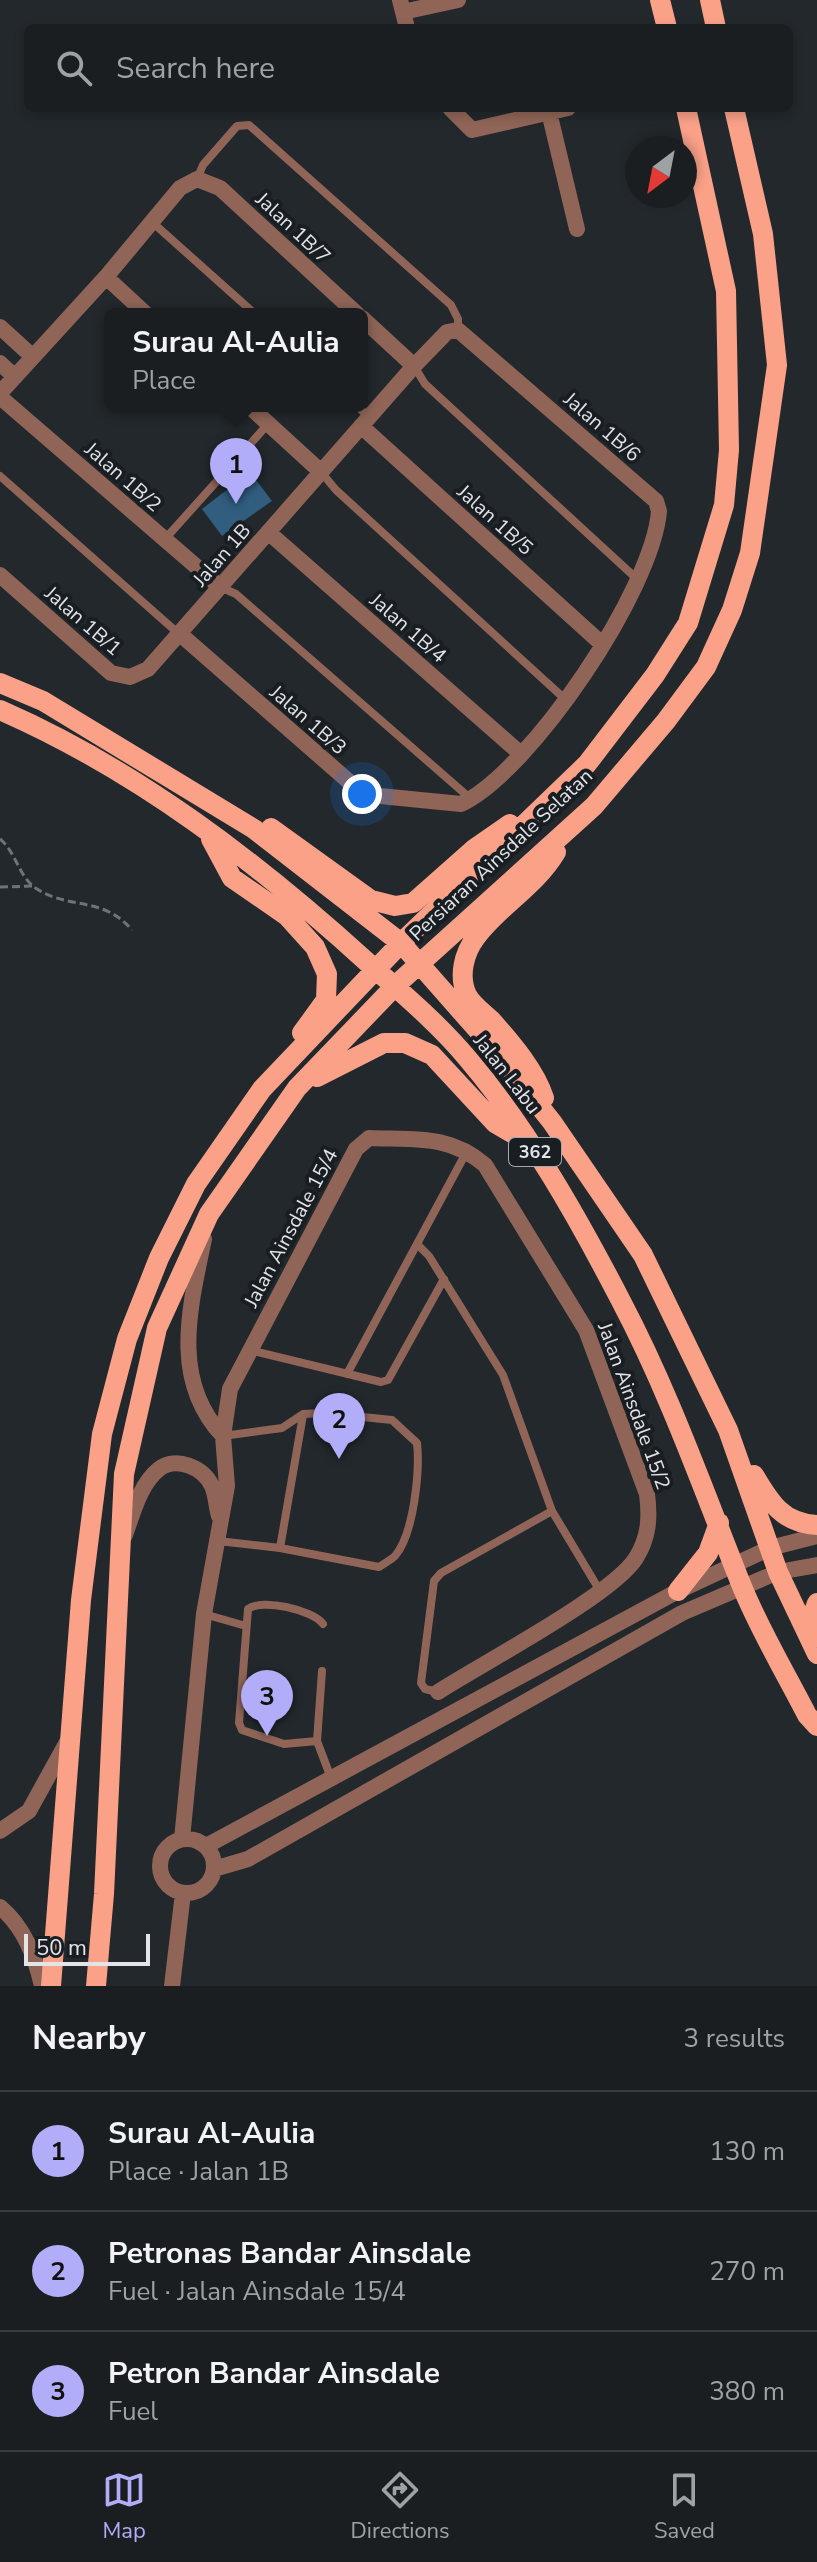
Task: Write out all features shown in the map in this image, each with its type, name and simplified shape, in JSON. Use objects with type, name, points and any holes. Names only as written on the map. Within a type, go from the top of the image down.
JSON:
[{"type":"main road","points":[[660,0],[666,24]]},
{"type":"main road","points":[[710,0],[715,24]]},
{"type":"main road","name":"Persiaran Ainsdale Selatan","points":[[278,1072],[401,943],[587,764],[655,675],[688,623],[724,505],[729,450],[726,291],[687,112]]},
{"type":"main road","name":"Persiaran Ainsdale Selatan","points":[[96,1986],[108,1821],[124,1474],[157,1328],[209,1214],[297,1088],[419,963],[594,806],[666,721],[706,667],[732,610],[750,553],[777,365],[763,234],[735,112]]},
{"type":"main road","name":"Jalan Labu","points":[[0,683],[43,701],[220,806],[401,943],[419,963],[552,1122],[643,1255],[728,1430],[778,1572],[817,1654]]},
{"type":"main road","name":"Jalan Labu","points":[[0,710],[39,727],[152,790],[317,917],[396,985],[468,1058],[531,1144],[620,1299],[660,1380],[738,1576],[807,1715],[817,1726]]},
{"type":"main road","points":[[220,806],[259,820],[371,900],[395,906],[413,903],[474,849],[548,801]]},
{"type":"main road","points":[[552,1122],[540,1086],[509,1042],[468,996],[463,975],[464,958],[476,936],[531,884],[550,861],[570,828]]},
{"type":"main road","points":[[51,1986],[81,1600],[102,1434],[127,1339],[159,1258],[196,1184],[326,1000],[327,974],[315,947],[287,916],[232,878],[208,832]]},
{"type":"main road","points":[[297,1088],[384,1043],[405,1043],[432,1055],[495,1123],[531,1144]]},
{"type":"main road","points":[[728,1430],[771,1505],[786,1518],[817,1525]]},
{"type":"main road","points":[[678,1591],[708,1553],[719,1523]]},
{"type":"main road","points":[[817,1603],[812,1617],[817,1654]]},
{"type":"street","points":[[403,13],[458,0]]},
{"type":"street","points":[[454,112],[472,130],[549,112],[577,229]]},
{"type":"street","points":[[0,395],[106,277],[180,188],[197,179]]},
{"type":"street","name":"Jalan 1B/7","points":[[197,179],[220,188],[350,308]]},
{"type":"street","points":[[106,277],[140,308]]},
{"type":"street","points":[[368,324],[414,366]]},
{"type":"street","points":[[0,327],[33,357]]},
{"type":"street","name":"Jalan 1B","points":[[368,410],[447,332],[458,330]]},
{"type":"street","name":"Jalan 1B/6","points":[[458,330],[656,501],[658,519],[637,580],[567,700],[521,754],[472,799]]},
{"type":"street","points":[[0,363],[15,377]]},
{"type":"street","name":"Jalan 1B/2","points":[[0,395],[220,587]]},
{"type":"street","points":[[255,412],[320,471]]},
{"type":"street","name":"Jalan 1B","points":[[180,634],[320,471],[362,416]]},
{"type":"street","name":"Jalan 1B/5","points":[[362,416],[602,644]]},
{"type":"street","name":"Jalan 1B/4","points":[[268,532],[521,754]]},
{"type":"street","name":"Jalan 1B/1","points":[[0,575],[111,673],[130,677],[148,669],[180,634]]},
{"type":"street","name":"Jalan 1B/3","points":[[180,634],[354,786],[370,795],[449,806],[472,799]]},
{"type":"street","name":"Jalan Ainsdale 15/4","points":[[182,1839],[204,1614],[227,1486],[223,1436],[230,1389],[362,1142],[369,1138],[447,1141],[468,1150]]},
{"type":"street","name":"Jalan Ainsdale 15/2","points":[[438,1692],[623,1575],[645,1539],[650,1516],[647,1494],[586,1330],[485,1165],[468,1150]]},
{"type":"street","points":[[209,1214],[190,1306],[191,1379],[203,1415],[223,1436]]},
{"type":"street","points":[[118,1555],[139,1496],[160,1468],[175,1462],[195,1468],[211,1484],[220,1522]]},
{"type":"street","points":[[817,1536],[770,1548],[738,1576],[682,1613],[248,1859],[214,1869],[200,1890],[183,1893],[168,1885],[160,1862],[167,1847],[182,1839],[206,1846],[678,1591],[738,1576],[817,1565]]},
{"type":"street","points":[[474,1669],[489,1694]]},
{"type":"street","points":[[0,1831],[29,1811],[72,1730]]},
{"type":"street","points":[[206,1846],[214,1869]]},
{"type":"street","points":[[172,1986],[183,1893]]},
{"type":"street","points":[[0,1907],[16,1920],[37,1963],[42,1986]]},
{"type":"lane","points":[[197,179],[203,165],[237,126],[249,125],[451,305],[458,319],[458,330]]},
{"type":"lane","points":[[152,222],[248,308]]},
{"type":"lane","points":[[414,366],[425,384],[637,580]]},
{"type":"lane","points":[[165,539],[268,424]]},
{"type":"lane","points":[[320,471],[336,490],[567,700]]},
{"type":"lane","points":[[0,476],[180,634]]},
{"type":"lane","points":[[220,587],[236,594],[472,799]]},
{"type":"lane","points":[[347,1374],[468,1150]]},
{"type":"lane","points":[[417,1244],[444,1279],[503,1375],[552,1511],[600,1591]]},
{"type":"lane","points":[[249,1350],[381,1382],[393,1375],[444,1279]]},
{"type":"lane","points":[[218,1541],[280,1548],[379,1567],[395,1555],[407,1528],[415,1490],[417,1443],[392,1420],[303,1414],[282,1428],[223,1436]]},
{"type":"lane","points":[[280,1548],[303,1414]]},
{"type":"lane","points":[[438,1692],[425,1689],[421,1683],[434,1581],[441,1573],[552,1511]]},
{"type":"lane","points":[[317,1741],[284,1744],[242,1730],[239,1723],[248,1609],[261,1605],[310,1614],[318,1616],[323,1624]]},
{"type":"lane","points":[[204,1614],[246,1626]]},
{"type":"lane","points":[[322,1671],[317,1741],[331,1778]]},
{"type":"path","points":[[0,839],[33,886]]},
{"type":"path","points":[[0,887],[33,886],[56,897],[97,905],[123,919],[132,930]]},
{"type":"building","points":[[250,472],[272,501],[222,536],[202,509]]},
{"type":"place","name":"Surau Al-Aulia","points":[[236,504]]},
{"type":"place","name":"Petronas Bandar Ainsdale","points":[[339,1459]]},
{"type":"place","name":"Petron Bandar Ainsdale","points":[[267,1736]]}]
